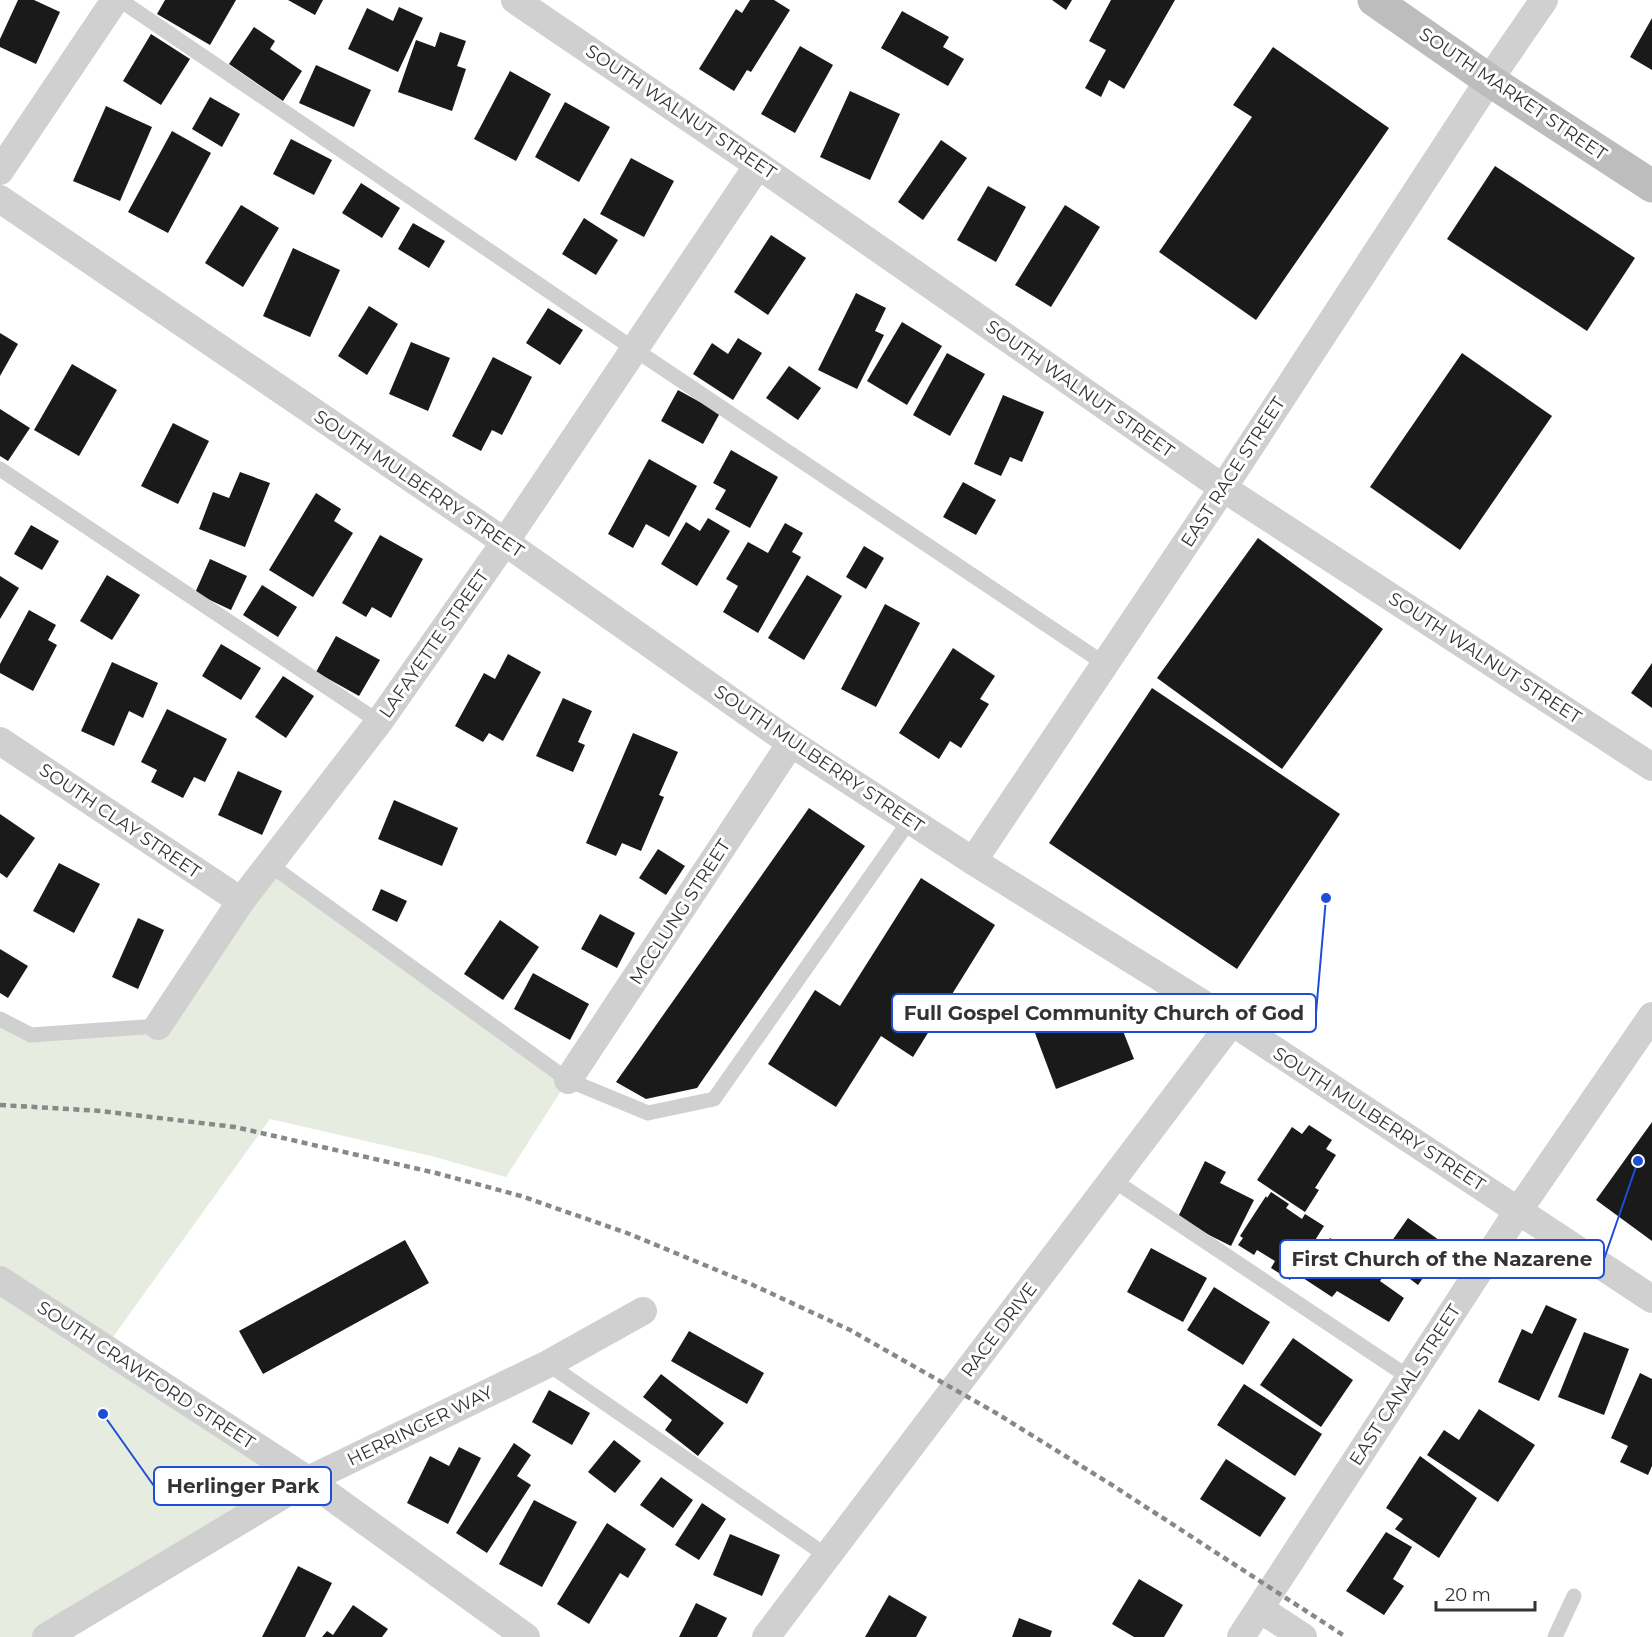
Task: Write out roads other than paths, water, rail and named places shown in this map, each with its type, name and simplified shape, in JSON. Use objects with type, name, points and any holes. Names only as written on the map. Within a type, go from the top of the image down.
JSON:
[{"type":"main road","name":"SOUTH MARKET STREET","points":[[1374,0],[1489,80],[1652,186]]},
{"type":"street","points":[[0,171],[115,0]]},
{"type":"street","name":"SOUTH WALNUT STREET","points":[[515,0],[758,165],[1223,488],[1652,767]]},
{"type":"street","name":"EAST RACE STREET","points":[[973,861],[1223,488],[1489,80],[1544,0]]},
{"type":"street","name":"LAFAYETTE STREET","points":[[158,1026],[241,901],[379,722],[505,542],[758,165]]},
{"type":"street","name":"SOUTH MULBERRY STREET","points":[[0,199],[505,542],[791,743],[973,861],[1232,1022],[1652,1299]]},
{"type":"street","name":"SOUTH CLAY STREET","points":[[0,741],[241,901]]},
{"type":"street","name":"MCCLUNG STREET","points":[[568,1080],[791,743]]},
{"type":"street","name":"RACE DRIVE","points":[[765,1637],[1232,1022]]},
{"type":"street","name":"EAST CANAL STREET","points":[[1241,1637],[1518,1211],[1650,1024]]},
{"type":"street","name":"SOUTH CRAWFORD STREET","points":[[0,1280],[308,1480],[526,1637]]},
{"type":"street","name":"HERRINGER WAY","points":[[46,1637],[308,1480],[548,1364],[643,1311]]},
{"type":"street","points":[[1260,1609],[1303,1637]]},
{"type":"lane","points":[[120,0],[634,349],[1105,664]]},
{"type":"lane","points":[[0,469],[379,722]]},
{"type":"lane","points":[[269,864],[568,1080],[648,1113],[714,1099],[910,820]]},
{"type":"lane","points":[[0,1019],[31,1035],[158,1026]]},
{"type":"lane","points":[[1113,1180],[1410,1378]]},
{"type":"lane","points":[[548,1364],[828,1556]]},
{"type":"lane","points":[[1555,1637],[1574,1596]]},
{"type":"railway","points":[[0,1105],[101,1111],[235,1127],[436,1173],[521,1196],[627,1233],[753,1285],[850,1330],[996,1413],[1112,1485],[1346,1637]]},
{"type":"place","name":"Full Gospel Community Church of God","points":[[1326,898]]},
{"type":"place","name":"First Church of the Nazarene","points":[[1638,1161]]},
{"type":"place","name":"Herlinger Park","points":[[103,1414]]}]
